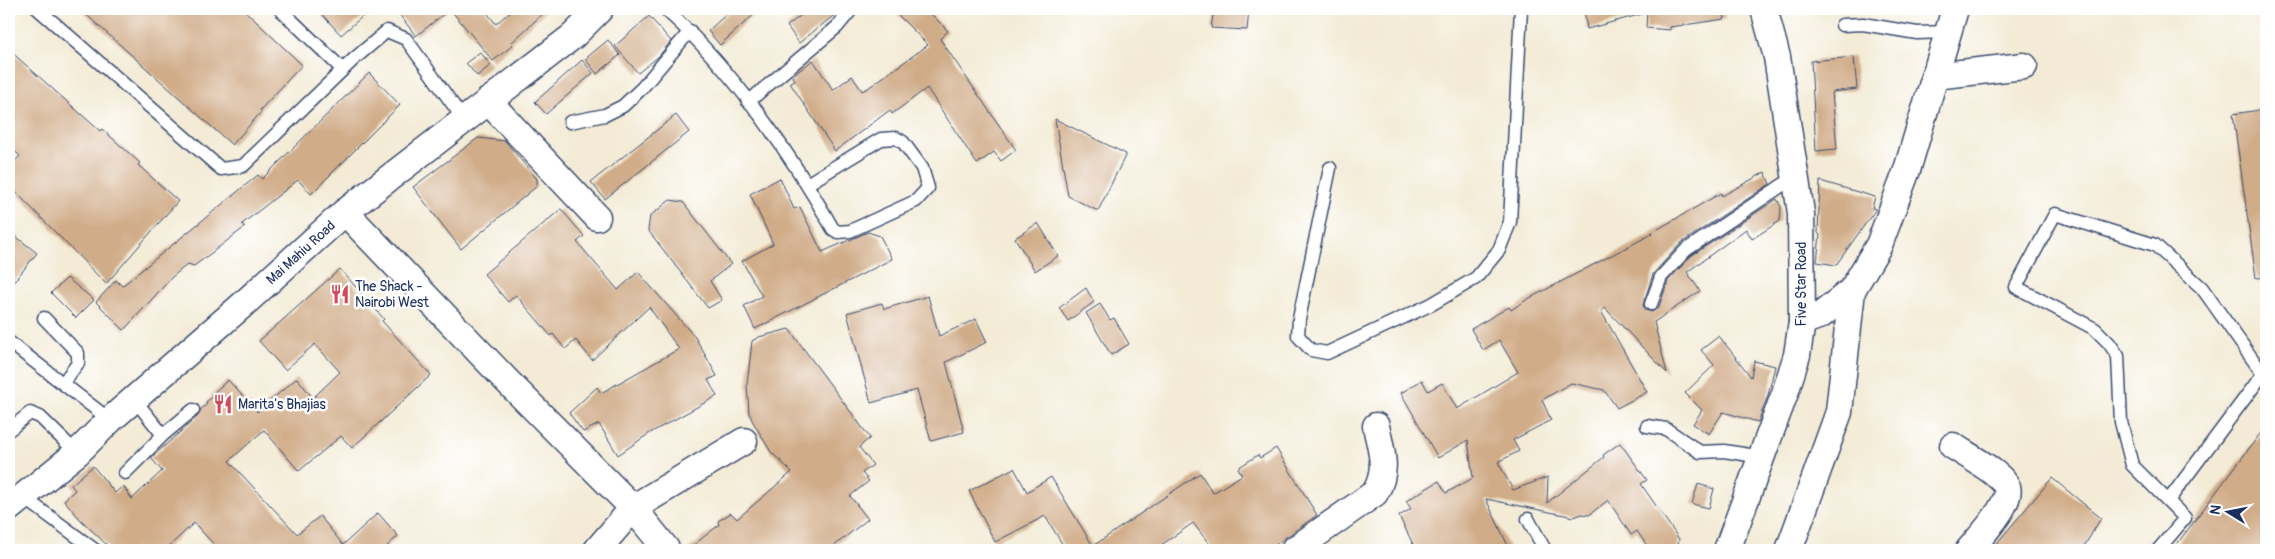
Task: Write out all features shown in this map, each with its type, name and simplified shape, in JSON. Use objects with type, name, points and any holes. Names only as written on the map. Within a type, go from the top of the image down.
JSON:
[{"type":"street","name":"Mai Mahiu Road","points":[[15,502],[77,453],[110,420],[345,212],[573,36],[600,9]]},
{"type":"street","name":"Five Star Road","points":[[1727,550],[1786,393],[1797,355],[1802,322],[1801,213],[1777,57],[1764,9]]},
{"type":"street","points":[[1802,322],[1821,316],[1852,290],[1879,245],[1907,170],[1951,20]]},
{"type":"street","points":[[1934,76],[2024,66]]},
{"type":"street","points":[[488,101],[597,218]]},
{"type":"street","points":[[345,212],[508,382],[633,508],[668,550]]},
{"type":"street","points":[[1789,550],[1839,412],[1852,290]]},
{"type":"street","points":[[1294,550],[1375,493],[1383,480],[1384,463],[1376,426]]},
{"type":"street","points":[[597,550],[633,508],[744,442]]},
{"type":"street","points":[[1953,446],[1997,476],[2007,486],[2008,490],[2003,508],[1969,550]]},
{"type":"lane","points":[[38,9],[221,169],[243,166],[343,70],[388,31],[406,39],[464,120]]},
{"type":"lane","points":[[280,9],[343,70]]},
{"type":"lane","points":[[666,9],[690,31],[748,102],[807,184],[833,229],[845,232],[916,201],[928,188],[922,168],[903,142],[889,138],[882,139],[807,184]]},
{"type":"lane","points":[[748,102],[837,27],[852,9]]},
{"type":"lane","points":[[1330,168],[1299,319],[1298,336],[1311,350],[1327,353],[1447,295],[1476,278],[1499,250],[1510,222],[1521,9]]},
{"type":"lane","points":[[1842,25],[1863,24],[1917,34],[1951,20]]},
{"type":"lane","points":[[570,122],[605,115],[623,106],[642,88],[690,31]]},
{"type":"lane","points":[[1652,304],[1661,277],[1686,250],[1784,184],[1796,179]]},
{"type":"lane","points":[[2158,550],[2185,518],[2168,501],[2132,465],[2121,422],[2118,356],[2109,343],[2095,329],[2016,287],[2055,214],[2155,245],[2202,288],[2264,374],[2168,501]]},
{"type":"lane","points":[[44,318],[78,353],[78,364],[63,383]]},
{"type":"lane","points":[[9,342],[110,420]]},
{"type":"lane","points":[[134,399],[163,435]]},
{"type":"lane","points":[[125,473],[163,435],[193,410]]},
{"type":"lane","points":[[9,430],[30,413],[40,417],[77,453]]},
{"type":"lane","points":[[1647,426],[1666,429],[1700,452],[1724,450],[1762,458]]},
{"type":"lane","points":[[15,502],[95,550]]},
{"type":"lane","points":[[1528,519],[1545,550]]},
{"type":"building","points":[[80,9],[243,9],[302,65],[260,110],[262,111],[232,145]]},
{"type":"building","points":[[317,9],[371,9],[341,35]]},
{"type":"building","points":[[395,9],[450,9],[416,36]]},
{"type":"building","points":[[450,9],[484,9],[496,24],[513,9],[548,9],[511,43],[513,45],[493,61]]},
{"type":"building","points":[[732,9],[760,9],[720,45],[708,31]]},
{"type":"building","points":[[809,9],[842,9],[799,43],[787,26]]},
{"type":"building","points":[[892,9],[926,9],[948,31],[940,39],[1016,150],[1001,161],[994,152],[977,164],[927,88],[892,114],[890,110],[835,151],[790,83],[795,80],[792,76],[813,60],[833,90],[852,76],[862,91],[868,88],[928,45]]},
{"type":"building","points":[[1214,9],[1249,9],[1247,30],[1211,28]]},
{"type":"building","points":[[1584,9],[1641,9],[1642,14],[1587,29]]},
{"type":"building","points":[[1647,9],[1724,9],[1725,19],[1670,27],[1670,30],[1646,28]]},
{"type":"building","points":[[649,16],[671,41],[659,56],[638,73],[615,46]]},
{"type":"building","points":[[608,40],[620,55],[597,74],[585,59]]},
{"type":"building","points":[[9,50],[100,131],[102,129],[178,201],[106,284],[9,185],[9,167],[20,156],[9,146]]},
{"type":"building","points":[[480,52],[491,65],[477,76],[466,63]]},
{"type":"building","points":[[1854,57],[1857,89],[1832,92],[1837,149],[1816,151],[1811,61]]},
{"type":"building","points":[[582,60],[593,73],[546,114],[535,102]]},
{"type":"building","points":[[369,73],[400,105],[311,194],[298,180],[242,224],[245,227],[194,266],[188,264],[172,277],[124,330],[96,302],[116,280],[122,286],[258,175],[262,179]]},
{"type":"building","points":[[2266,109],[2266,277],[2256,278],[2233,114]]},
{"type":"building","points":[[676,115],[689,132],[605,199],[591,182]]},
{"type":"building","points":[[1055,119],[1126,154],[1098,211],[1068,196]]},
{"type":"building","points":[[478,138],[505,141],[537,179],[537,186],[461,249],[413,187]]},
{"type":"building","points":[[1765,172],[1770,184],[1681,243],[1653,274],[1643,305],[1645,310],[1652,312],[1659,307],[1668,281],[1691,256],[1777,199],[1781,207],[1780,221],[1752,239],[1746,229],[1687,272],[1700,291],[1654,322],[1667,373],[1605,308],[1601,311],[1647,392],[1617,408],[1604,390],[1571,383],[1542,400],[1551,420],[1513,440],[1519,451],[1498,462],[1513,490],[1548,477],[1547,503],[1604,457],[1603,455],[1620,443],[1647,480],[1641,484],[1679,539],[1677,550],[1650,550],[1637,531],[1631,535],[1608,500],[1589,515],[1582,514],[1574,517],[1486,499],[1510,550],[1416,550],[1399,516],[1411,509],[1406,501],[1439,481],[1446,493],[1473,478],[1468,440],[1438,458],[1401,393],[1422,380],[1428,391],[1442,383],[1457,409],[1518,372],[1499,340],[1483,350],[1471,329],[1509,307],[1511,310],[1528,299],[1652,234],[1721,193],[1722,196]]},
{"type":"building","points":[[780,178],[794,209],[800,207],[822,252],[868,232],[880,236],[892,259],[755,329],[744,306],[762,296],[742,261],[773,244],[750,194]]},
{"type":"building","points":[[1820,181],[1875,197],[1872,208],[1876,209],[1836,265],[1817,262],[1820,235],[1818,233]]},
{"type":"building","points":[[670,200],[683,202],[731,264],[710,281],[722,300],[708,308],[648,230],[650,216]]},
{"type":"building","points":[[561,209],[584,236],[577,242],[618,290],[638,272],[695,337],[717,376],[708,380],[717,396],[650,433],[618,455],[599,424],[583,432],[569,413],[597,387],[601,393],[679,349],[649,307],[592,360],[576,340],[565,349],[553,334],[551,336],[516,295],[508,302],[484,274]]},
{"type":"building","points":[[1038,223],[1058,256],[1035,271],[1015,238]]},
{"type":"building","points":[[9,231],[37,253],[9,288]]},
{"type":"building","points":[[340,269],[384,319],[382,321],[431,375],[352,448],[341,436],[299,471],[264,430],[229,461],[297,534],[320,516],[343,545],[378,513],[398,536],[383,550],[219,550],[194,523],[165,550],[112,550],[79,518],[64,500],[75,490],[71,485],[93,466],[115,493],[123,486],[132,499],[162,471],[151,458],[198,416],[201,409],[207,404],[206,402],[212,397],[211,395],[228,380],[257,412],[297,378],[313,398],[340,372],[315,344],[285,370],[259,341]]},
{"type":"building","points":[[67,278],[94,300],[76,318],[51,293]]},
{"type":"building","points":[[1086,288],[1094,302],[1068,321],[1059,308]]},
{"type":"building","points":[[928,296],[939,336],[976,319],[987,342],[946,362],[964,432],[931,441],[917,390],[871,403],[847,313],[882,303],[884,309]]},
{"type":"building","points":[[1100,304],[1110,320],[1114,318],[1129,344],[1111,355],[1086,313]]},
{"type":"building","points":[[789,329],[870,438],[859,447],[873,465],[862,473],[869,481],[850,496],[868,519],[829,550],[687,550],[719,525],[718,521],[731,513],[737,519],[792,472],[771,452],[753,422],[749,413],[747,385],[752,341],[759,337]]},
{"type":"building","points":[[1719,336],[1751,377],[1754,361],[1775,366],[1768,395],[1758,422],[1723,412],[1709,434],[1693,424],[1702,410],[1685,393],[1714,365],[1701,350]]},
{"type":"building","points":[[2266,426],[2266,550],[2172,550],[2183,536]]},
{"type":"building","points":[[1276,448],[1317,515],[1268,550],[1214,550],[1193,523],[1154,550],[1066,550],[1045,516],[995,542],[969,491],[1014,468],[1027,492],[1051,477],[1093,546],[1200,473],[1213,493],[1242,475],[1238,468],[1258,455],[1260,458]]},
{"type":"building","points":[[2052,478],[2101,518],[2082,550],[1991,550]]},
{"type":"building","points":[[1698,484],[1714,489],[1709,508],[1692,504]]},
{"type":"place","name":"The Shack - Nairobi West","points":[[340,294]]},
{"type":"place","name":"Marita's Bhajias","points":[[223,404]]}]
